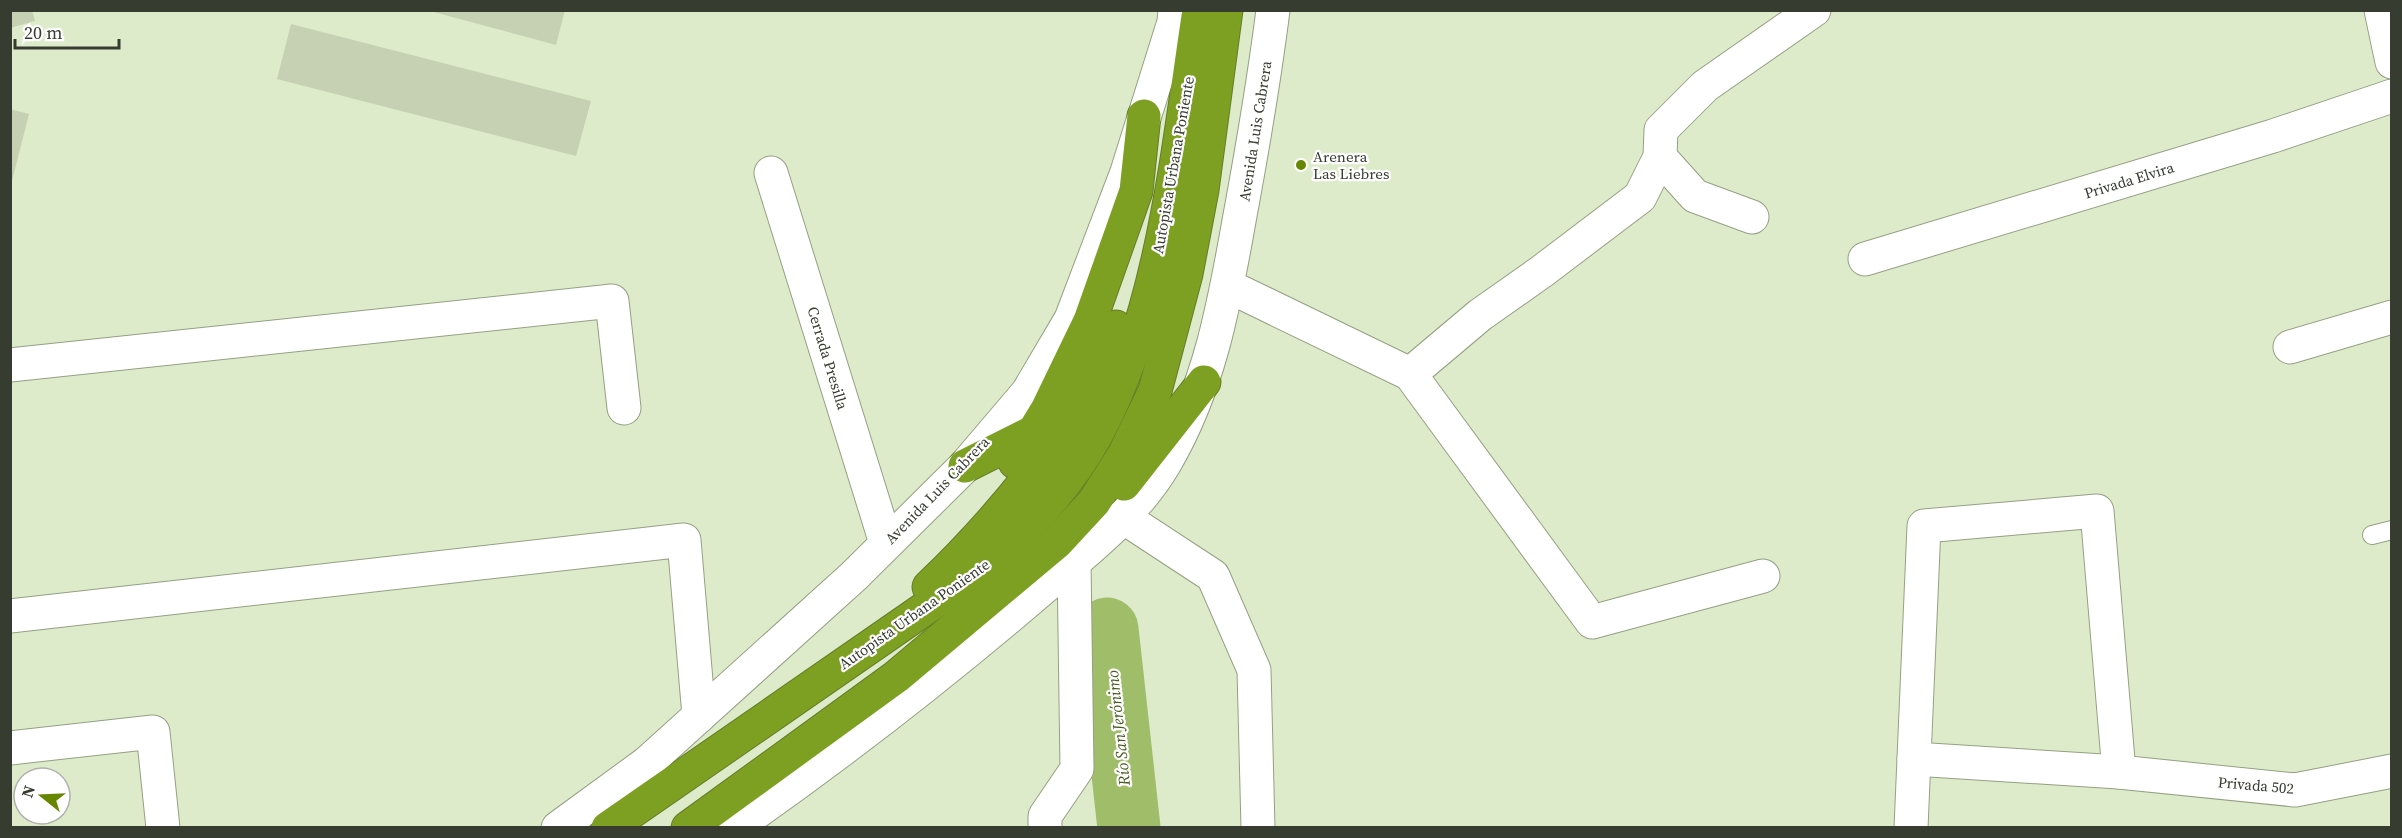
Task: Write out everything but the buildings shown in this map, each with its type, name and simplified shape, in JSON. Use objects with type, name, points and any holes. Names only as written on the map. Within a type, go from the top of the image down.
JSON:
[{"type":"highway","name":"Autopista Urbana Poniente","points":[[688,828],[1066,552],[1124,455],[1155,391],[1186,274],[1198,211],[1226,10]]},
{"type":"highway","name":"Autopista Urbana Poniente","points":[[608,828],[864,648],[969,578],[1006,548],[1066,482],[1095,438],[1116,395],[1154,271],[1173,185],[1183,14]]},
{"type":"highway","points":[[864,648],[948,569],[1021,487],[1069,421],[1099,372],[1115,332],[1154,182],[1183,14]]},
{"type":"highway","points":[[948,569],[1047,410],[1090,321],[1136,191],[1144,116]]},
{"type":"highway","points":[[1066,552],[1109,502],[1204,382]]},
{"type":"highway","points":[[965,466],[1033,432]]},
{"type":"street","name":"Avenida Luis Cabrera","points":[[734,828],[996,629],[1066,552],[1123,517],[1164,464],[1204,382],[1228,286],[1261,102],[1273,10]]},
{"type":"street","points":[[1410,374],[1480,315],[1541,272],[1640,196],[1660,157],[1661,130],[1705,86],[1814,10]]},
{"type":"street","points":[[2381,10],[2391,62]]},
{"type":"street","name":"Avenida Luis Cabrera","points":[[558,828],[647,763],[854,576],[965,466],[1029,392],[1071,319],[1183,14]]},
{"type":"street","name":"Privada Elvira","points":[[1865,260],[2273,136],[2391,96]]},
{"type":"street","points":[[1660,157],[1695,196],[1752,217]]},
{"type":"street","name":"Cerrada Presilla","points":[[771,173],[886,543]]},
{"type":"street","points":[[1228,286],[1410,374],[1592,622],[1763,576]]},
{"type":"street","points":[[10,365],[612,301],[624,408]]},
{"type":"street","points":[[2290,347],[2391,317]]},
{"type":"street","points":[[1911,828],[1924,526],[2097,512],[2119,772]]},
{"type":"street","points":[[1123,517],[1214,576],[1254,670],[1258,828]]},
{"type":"street","points":[[10,616],[684,540],[699,716]]},
{"type":"street","points":[[1045,828],[1045,816],[1077,769],[1066,552]]},
{"type":"street","points":[[10,748],[153,732],[163,828]]},
{"type":"street","name":"Privada 502","points":[[1914,759],[2119,772],[2295,790],[2391,771]]},
{"type":"lane","points":[[2373,535],[2391,530]]},
{"type":"waterway","name":"Río San Jerónimo","points":[[1107,629],[1129,828]]},
{"type":"place","name":"Arenera Las Liebres","points":[[1301,165]]}]
